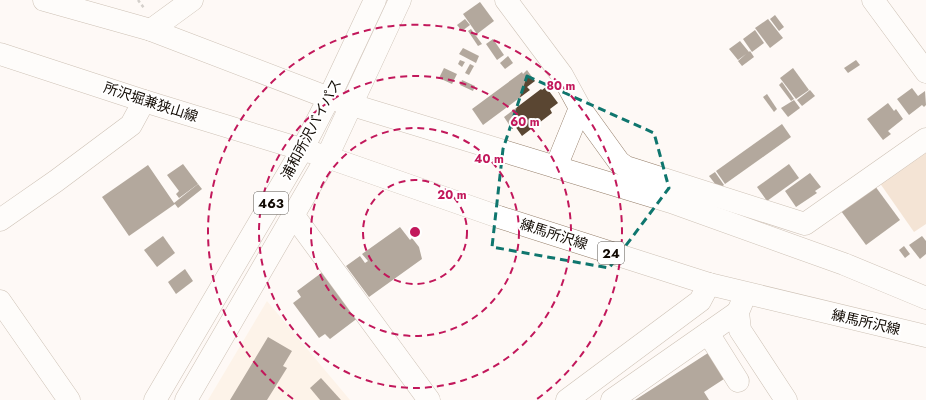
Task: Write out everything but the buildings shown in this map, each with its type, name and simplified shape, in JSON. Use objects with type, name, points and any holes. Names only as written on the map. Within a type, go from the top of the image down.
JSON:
[{"type":"main road","points":[[44,0],[152,30],[329,98],[672,202],[844,264],[926,298]]},
{"type":"main road","points":[[152,30],[192,0]]},
{"type":"main road","name":"浦和所沢バイパス","points":[[155,400],[302,150],[329,98],[375,0]]},
{"type":"main road","name":"浦和所沢バイパス","points":[[186,400],[327,157],[400,0]]},
{"type":"main road","points":[[506,0],[562,75],[580,108],[619,162],[626,167],[804,224],[926,139]]},
{"type":"main road","points":[[873,0],[926,72]]},
{"type":"main road","name":"所沢堀兼狭山線","points":[[0,54],[302,150]]},
{"type":"main road","points":[[0,220],[130,125],[144,101]]},
{"type":"main road","points":[[556,167],[580,108]]},
{"type":"main road","name":"練馬所沢線","points":[[302,150],[327,157],[499,217],[709,284],[742,303],[926,336]]},
{"type":"main road","points":[[294,216],[429,400]]},
{"type":"main road","points":[[567,400],[700,301],[709,284]]},
{"type":"main road","points":[[0,301],[70,400]]},
{"type":"main road","points":[[612,400],[708,333],[742,303]]},
{"type":"main road","points":[[742,303],[740,330],[786,400]]},
{"type":"main road","points":[[708,333],[738,381]]},
{"type":"highlighted area","points":[[527,76],[654,133],[669,188],[609,268],[492,247],[503,149]]},
{"type":"shaded area","points":[[926,145],[926,224],[914,232],[877,179]]},
{"type":"shaded area","points":[[267,301],[350,400],[208,400]]}]
